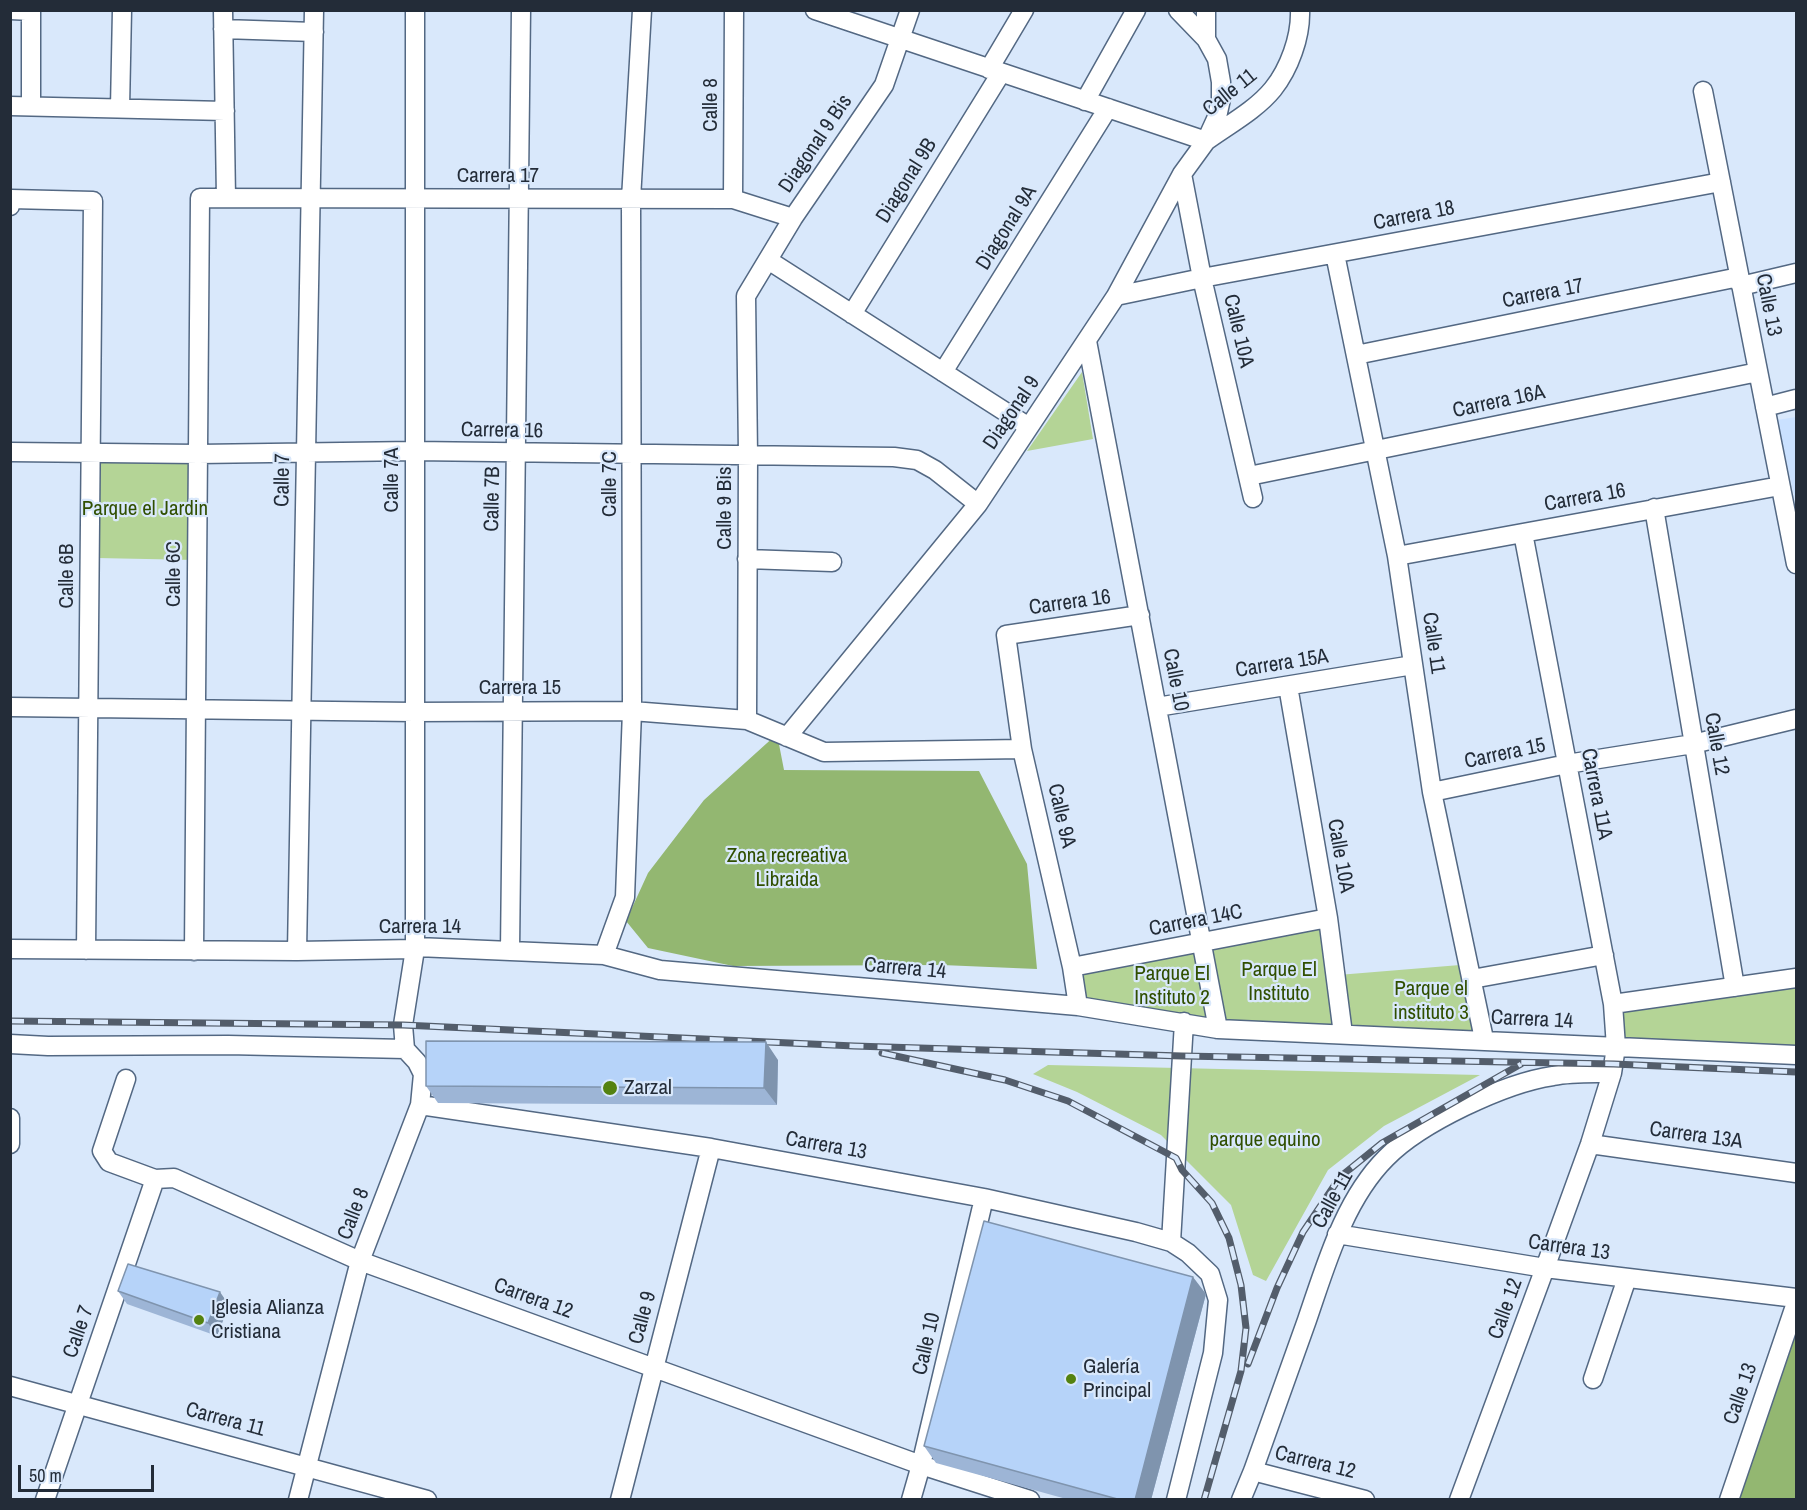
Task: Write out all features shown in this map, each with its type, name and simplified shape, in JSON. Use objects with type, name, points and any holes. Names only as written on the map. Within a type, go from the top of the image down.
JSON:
[{"type":"street","points":[[11,10],[31,11],[31,106]]},
{"type":"street","points":[[120,108],[122,10]]},
{"type":"street","points":[[223,10],[226,198]]},
{"type":"street","name":"Calle 7","points":[[297,951],[314,10]]},
{"type":"street","name":"Calle 7A","points":[[415,10],[415,950]]},
{"type":"street","name":"Calle 7B","points":[[510,951],[522,10]]},
{"type":"street","name":"Calle 7C","points":[[604,955],[625,897],[632,711],[631,199],[642,10]]},
{"type":"street","name":"Calle 8","points":[[734,10],[734,199]]},
{"type":"street","points":[[815,10],[838,14],[900,39],[1206,141]]},
{"type":"street","name":"Diagonal 9 Bis","points":[[746,296],[793,218],[884,85],[910,10]]},
{"type":"street","name":"Diagonal 9B","points":[[852,314],[995,71],[1024,10]]},
{"type":"street","points":[[1085,101],[1136,10]]},
{"type":"street","points":[[1178,10],[1206,39]]},
{"type":"street","points":[[1206,10],[1206,39]]},
{"type":"street","name":"Calle 11","points":[[1206,141],[1272,90],[1294,48],[1300,10]]},
{"type":"street","points":[[223,29],[314,32]]},
{"type":"street","name":"Diagonal 9","points":[[787,737],[978,504],[1116,296],[1182,174],[1206,141],[1217,117],[1221,99],[1221,82],[1216,59],[1206,39]]},
{"type":"street","name":"Calle 13","points":[[1703,90],[1764,407],[1797,564]]},
{"type":"street","points":[[10,106],[225,111]]},
{"type":"street","name":"Diagonal 9A","points":[[943,372],[1108,108]]},
{"type":"street","name":"Calle 10A","points":[[1182,174],[1202,278],[1253,498]]},
{"type":"street","name":"Carrera 18","points":[[1116,296],[1721,182]]},
{"type":"street","name":"Carrera 17","points":[[200,198],[734,199],[793,218]]},
{"type":"street","name":"Calle 6C","points":[[194,951],[200,198]]},
{"type":"street","points":[[10,206],[11,200]]},
{"type":"street","name":"Calle 6B","points":[[11,200],[93,201],[86,950]]},
{"type":"street","name":"Calle 11","points":[[1335,254],[1397,556],[1432,792],[1484,1040]]},
{"type":"street","points":[[768,260],[1029,427]]},
{"type":"street","name":"Carrera 17","points":[[1356,355],[1797,273]]},
{"type":"street","name":"Calle 9 Bis","points":[[746,296],[747,720]]},
{"type":"street","name":"Calle 10","points":[[1087,341],[1218,1029]]},
{"type":"street","name":"Carrera 16A","points":[[1249,476],[1758,372]]},
{"type":"street","points":[[1764,407],[1797,399]]},
{"type":"street","name":"Carrera 16","points":[[10,452],[198,454],[414,451],[894,457],[916,460],[935,470],[978,504]]},
{"type":"street","name":"Carrera 16","points":[[1397,556],[1780,486]]},
{"type":"street","name":"Calle 12","points":[[1654,508],[1735,987]]},
{"type":"street","name":"Carrera 11A","points":[[1523,533],[1613,1004],[1614,1061]]},
{"type":"street","points":[[747,559],[832,562]]},
{"type":"street","name":"Carrera 16","points":[[1006,634],[1140,615]]},
{"type":"street","name":"Calle 9A","points":[[1006,634],[1022,749],[1072,967],[1078,1006]]},
{"type":"street","name":"Carrera 15A","points":[[1157,707],[1413,665]]},
{"type":"street","name":"Calle 10A","points":[[1288,686],[1328,918],[1343,1034]]},
{"type":"street","name":"Carrera 15","points":[[10,707],[414,712],[632,711],[747,720],[824,752],[1022,749]]},
{"type":"street","name":"Carrera 15","points":[[1432,792],[1567,764],[1693,744],[1797,719]]},
{"type":"street","name":"Carrera 14C","points":[[1072,967],[1328,918]]},
{"type":"street","name":"Carrera 14","points":[[10,949],[297,951],[415,950],[417,947],[604,955],[660,970],[1078,1006],[1218,1029],[1484,1040],[1614,1061],[1797,1055]]},
{"type":"street","points":[[10,1044],[405,1049],[403,1024],[415,950]]},
{"type":"street","points":[[1472,979],[1604,955]]},
{"type":"street","points":[[1613,1004],[1797,978]]},
{"type":"street","points":[[1171,1242],[1184,1022]]},
{"type":"street","name":"Calle 8","points":[[298,1500],[360,1261],[420,1105],[423,1074],[417,1062],[405,1049]]},
{"type":"street","name":"Calle 11","points":[[1241,1500],[1337,1234],[1370,1178],[1387,1157],[1427,1127],[1462,1108],[1533,1080],[1614,1061]]},
{"type":"street","name":"Calle 12","points":[[1459,1500],[1590,1144],[1614,1061]]},
{"type":"street","name":"Carrera 12","points":[[126,1079],[102,1151],[109,1162],[155,1179],[174,1178],[360,1261],[921,1465],[1030,1500]]},
{"type":"street","name":"Carrera 13","points":[[420,1105],[711,1148],[984,1198],[1171,1242],[1188,1253],[1210,1274],[1218,1300],[1213,1353],[1176,1500]]},
{"type":"street","points":[[10,1118],[10,1144]]},
{"type":"street","name":"Carrera 13A","points":[[1590,1144],[1797,1173]]},
{"type":"street","name":"Calle 9","points":[[620,1500],[711,1148]]},
{"type":"street","name":"Calle 7","points":[[45,1500],[155,1179]]},
{"type":"street","name":"Calle 10","points":[[911,1500],[984,1198]]},
{"type":"street","name":"Carrera 13","points":[[1337,1234],[1545,1268],[1797,1298]]},
{"type":"street","points":[[1593,1379],[1626,1278]]},
{"type":"street","name":"Calle 13","points":[[1729,1500],[1797,1303]]},
{"type":"street","name":"Carrera 11","points":[[10,1386],[427,1500]]},
{"type":"street","name":"Carrera 12","points":[[1253,1471],[1365,1500]]},
{"type":"shaded area","points":[[1796,417],[1796,503],[1777,420]]},
{"type":"green space","points":[[1082,372],[1093,439],[1027,451]]},
{"type":"green space","name":"Parque el Jardin","points":[[94,461],[198,461],[196,560],[97,558]]},
{"type":"green space","name":"Zona recreativa Libraida","points":[[777,734],[784,770],[979,771],[1027,864],[1037,969],[942,965],[733,966],[648,948],[626,921],[648,873],[704,800]]},
{"type":"green space","points":[[1325,922],[1338,975],[1460,965],[1473,1034],[1335,1034],[1079,1006],[1072,967]]},
{"type":"green space","points":[[1796,978],[1796,1055],[1615,1044],[1612,1008]]},
{"type":"green space","name":"parque equino","points":[[1048,1065],[1480,1075],[1384,1126],[1328,1170],[1266,1281],[1253,1275],[1231,1205],[1161,1135],[1077,1092],[1033,1074]]},
{"type":"green space","points":[[1796,1303],[1796,1499],[1729,1499]]},
{"type":"building","points":[[426,1041],[766,1042],[764,1088],[426,1086]]},
{"type":"building","name":"Galería Principal","points":[[984,1221],[1193,1277],[1135,1500],[1121,1500],[924,1446]]},
{"type":"building","points":[[128,1264],[220,1292],[208,1323],[118,1291]]},
{"type":"railway","points":[[10,1021],[403,1025],[854,1046],[1182,1056],[1614,1064],[1796,1072]]},
{"type":"railway","points":[[882,1053],[1005,1080],[1068,1101],[1176,1158],[1182,1170],[1212,1203],[1229,1238],[1241,1285],[1246,1328],[1241,1371],[1204,1500]]},
{"type":"railway","points":[[1248,1364],[1277,1288],[1303,1232],[1340,1177],[1382,1143],[1521,1064]]},
{"type":"place","name":"Zarzal","points":[[610,1088]]},
{"type":"place","name":"Iglesia Alianza Cristiana","points":[[199,1320]]},
{"type":"place","name":"Galería Principal","points":[[1071,1379]]},
{"type":"park label","name":"Parque El Instituto","points":[[1279,982]]},
{"type":"park label","name":"Parque El Instituto 2","points":[[1172,986]]},
{"type":"park label","name":"Parque el instituto 3","points":[[1431,1001]]}]
